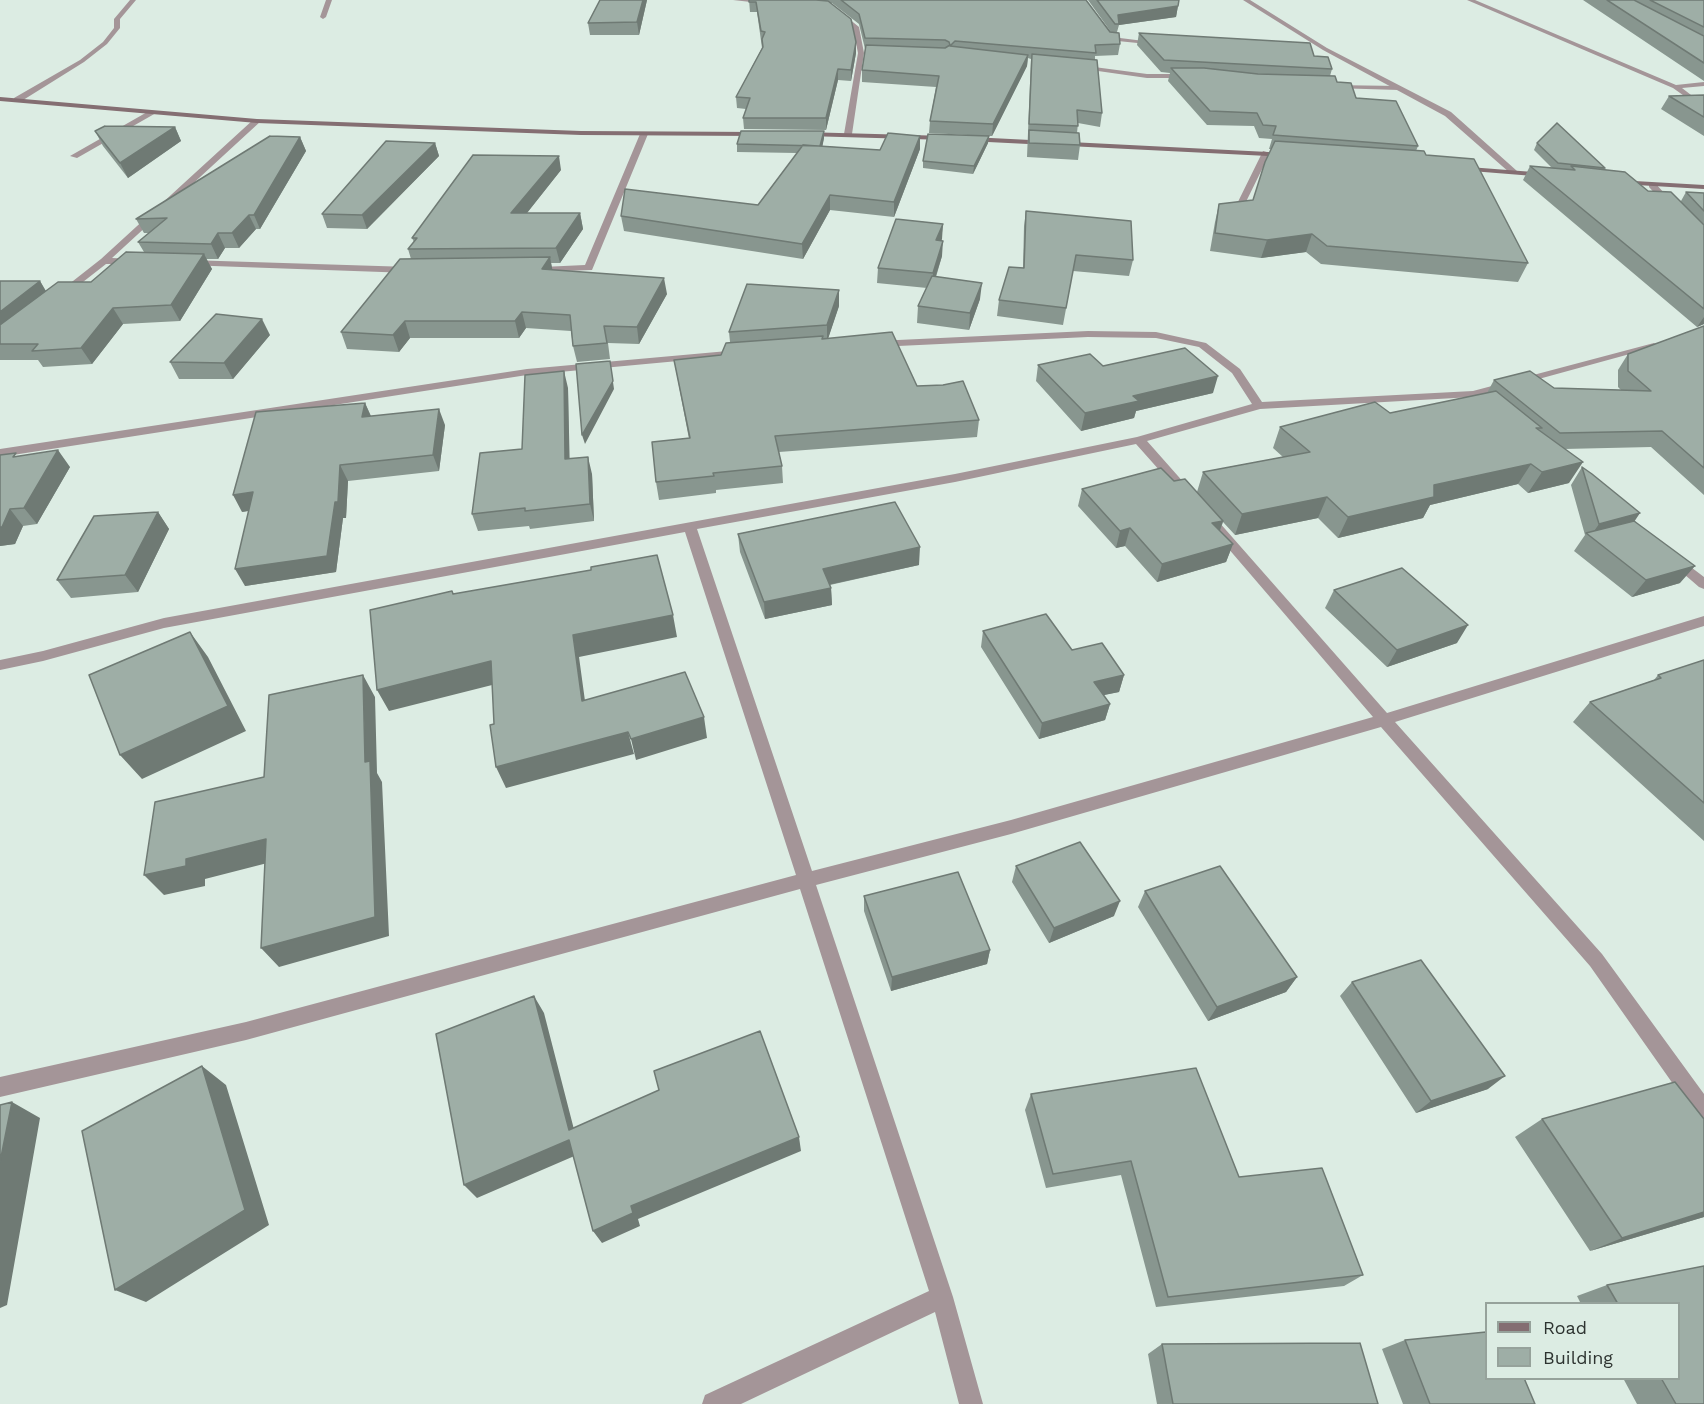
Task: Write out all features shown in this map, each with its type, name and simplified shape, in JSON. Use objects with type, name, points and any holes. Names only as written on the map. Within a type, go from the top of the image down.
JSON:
[{"type":"street","points":[[17,100],[82,61],[105,43],[117,28],[117,19],[133,0]]},
{"type":"street","points":[[323,17],[329,0]]},
{"type":"street","points":[[736,0],[777,3]]},
{"type":"street","points":[[1082,0],[1110,39],[1171,43]]},
{"type":"street","points":[[1246,0],[1325,49],[1448,114],[1513,171]]},
{"type":"street","points":[[1470,0],[1675,87],[1704,108]]},
{"type":"street","points":[[831,7],[856,27],[861,53],[848,134]]},
{"type":"street","points":[[1305,49],[1325,49]]},
{"type":"street","points":[[861,53],[873,53]]},
{"type":"street","points":[[1068,66],[1147,76],[1201,77]]},
{"type":"street","points":[[1675,87],[1704,84]]},
{"type":"street","points":[[1320,85],[1399,88]]},
{"type":"street","points":[[0,99],[257,121],[644,134],[764,134]]},
{"type":"street","points":[[74,156],[152,112]]},
{"type":"street","points":[[52,302],[104,261],[257,121]]},
{"type":"street","points":[[526,271],[590,268],[644,134]]},
{"type":"street","points":[[800,134],[955,138]]},
{"type":"street","points":[[967,139],[1301,156]]},
{"type":"street","points":[[1235,216],[1266,153]]},
{"type":"street","points":[[1454,167],[1559,176]]},
{"type":"street","points":[[1606,180],[1704,187]]},
{"type":"street","points":[[1652,185],[1682,219]]},
{"type":"street","points":[[104,261],[140,262]]},
{"type":"street","points":[[175,263],[424,270]]},
{"type":"street","points":[[868,345],[1088,334],[1156,335],[1202,345],[1236,371],[1259,406]]},
{"type":"street","points":[[0,665],[43,656],[164,623],[955,478],[1139,440],[1259,406],[1477,398],[1662,344]]},
{"type":"street","points":[[0,453],[527,372],[749,353]]},
{"type":"street","points":[[1139,440],[1596,960],[1704,1111]]},
{"type":"street","points":[[690,525],[942,1297],[970,1404]]},
{"type":"street","points":[[1667,553],[1704,584]]},
{"type":"street","points":[[0,1088],[246,1031],[806,879],[1023,824],[1384,720],[1704,621]]},
{"type":"street","points":[[714,1404],[942,1297]]},
{"type":"building","points":[[600,0],[643,0],[637,22],[588,23]]},
{"type":"building","points":[[749,0],[828,1],[851,19],[856,42],[851,70],[838,69],[826,118],[743,118],[750,98],[736,97],[763,47],[762,39],[765,32],[761,31],[756,2],[749,2]]},
{"type":"building","points":[[841,0],[1086,0],[1110,32],[1119,33],[1120,44],[1095,45],[1096,53],[955,41],[950,46],[1028,55],[993,124],[930,121],[939,76],[862,70],[866,45],[945,48],[950,45],[949,42],[945,40],[865,38],[859,14]]},
{"type":"building","points":[[1097,0],[1179,0],[1178,6],[1118,15],[1119,24],[1115,24]]},
{"type":"building","points":[[1607,0],[1634,0],[1704,36],[1704,63]]},
{"type":"building","points":[[1650,0],[1704,0],[1704,27]]},
{"type":"building","points":[[1139,33],[1310,43],[1314,56],[1328,57],[1332,69],[1164,60]]},
{"type":"building","points":[[1032,54],[1097,60],[1102,113],[1077,110],[1078,126],[1029,124]]},
{"type":"building","points":[[1171,68],[1335,76],[1337,82],[1351,83],[1356,98],[1396,101],[1418,146],[1273,135],[1276,126],[1263,125],[1257,113],[1210,111]]},
{"type":"building","points":[[1704,95],[1704,117],[1669,96]]},
{"type":"building","points":[[1557,123],[1605,168],[1558,163],[1537,143]]},
{"type":"building","points":[[105,126],[175,127],[120,163],[95,131]]},
{"type":"building","points":[[1029,130],[1079,133],[1080,145],[1029,143]]},
{"type":"building","points":[[741,131],[824,131],[820,146],[737,144]]},
{"type":"building","points":[[888,133],[920,136],[894,202],[830,195],[802,244],[621,216],[625,189],[758,205],[803,145],[880,150]]},
{"type":"building","points":[[928,134],[989,136],[974,166],[923,161]]},
{"type":"building","points":[[270,136],[300,137],[254,215],[249,215],[232,233],[218,233],[211,244],[138,242],[167,218],[136,219]]},
{"type":"building","points":[[386,141],[435,143],[362,215],[322,214]]},
{"type":"building","points":[[1275,141],[1424,151],[1426,155],[1474,159],[1528,263],[1327,246],[1312,234],[1267,240],[1215,233],[1219,204],[1253,200],[1265,162]]},
{"type":"building","points":[[473,155],[559,156],[511,213],[580,213],[556,248],[408,249],[417,238],[412,238]]},
{"type":"building","points":[[1530,166],[1575,170],[1571,166],[1625,172],[1648,191],[1671,192],[1704,225],[1704,309]]},
{"type":"building","points":[[1686,192],[1704,193],[1704,211]]},
{"type":"building","points":[[1026,211],[1131,221],[1133,260],[1076,255],[1066,308],[999,300],[1009,267],[1024,268]]},
{"type":"building","points":[[896,219],[943,224],[936,240],[943,241],[933,273],[878,268]]},
{"type":"building","points":[[126,252],[204,254],[171,305],[113,308],[81,348],[32,351],[38,344],[0,344],[0,325],[58,282],[91,282]]},
{"type":"building","points":[[550,257],[542,269],[664,278],[637,327],[604,326],[607,343],[573,346],[570,315],[522,312],[515,321],[405,321],[393,335],[341,332],[400,259]]},
{"type":"building","points":[[932,276],[982,283],[970,313],[918,306]]},
{"type":"building","points":[[0,281],[40,281],[0,312]]},
{"type":"building","points":[[747,284],[839,290],[827,325],[729,332]]},
{"type":"building","points":[[216,314],[262,319],[224,363],[170,362]]},
{"type":"building","points":[[1704,326],[1704,468],[1662,431],[1560,433],[1494,380],[1530,371],[1554,388],[1651,391],[1628,371],[1628,354]]},
{"type":"building","points":[[892,332],[917,386],[943,385],[963,381],[979,420],[775,436],[782,466],[656,482],[652,442],[690,438],[674,360],[721,355],[726,343],[823,336],[822,339]]},
{"type":"building","points":[[1185,348],[1218,376],[1133,396],[1139,401],[1085,413],[1038,365],[1090,354],[1103,366]]},
{"type":"building","points":[[610,361],[613,381],[582,435],[576,364]]},
{"type":"building","points":[[564,371],[565,459],[588,457],[590,504],[472,514],[480,453],[522,449],[525,375]]},
{"type":"building","points":[[1496,391],[1542,428],[1536,428],[1583,462],[1542,472],[1531,464],[1434,485],[1434,497],[1348,517],[1327,497],[1242,514],[1203,472],[1310,452],[1280,427],[1375,402],[1390,413]]},
{"type":"building","points":[[365,403],[362,417],[439,409],[433,455],[340,465],[338,502],[335,502],[327,556],[235,569],[253,492],[233,495],[256,412]]},
{"type":"building","points":[[58,450],[24,508],[10,509],[0,527],[0,455],[16,453],[13,457]]},
{"type":"building","points":[[1582,467],[1592,474],[1640,513],[1599,524]]},
{"type":"building","points":[[1161,468],[1174,481],[1185,479],[1223,521],[1212,523],[1233,544],[1162,564],[1130,528],[1120,531],[1082,489]]},
{"type":"building","points":[[895,502],[920,547],[823,569],[831,588],[764,602],[738,534]]},
{"type":"building","points":[[158,512],[125,575],[57,580],[94,516]]},
{"type":"building","points":[[1634,521],[1695,566],[1646,580],[1586,533]]},
{"type":"building","points":[[657,555],[673,615],[573,635],[582,701],[685,672],[704,717],[631,739],[628,732],[496,767],[490,725],[494,724],[491,661],[377,690],[370,610],[452,591],[453,594],[591,570],[591,567]]},
{"type":"building","points":[[1402,568],[1468,625],[1397,650],[1334,590]]},
{"type":"building","points":[[1046,614],[1072,650],[1102,643],[1124,675],[1094,682],[1110,704],[1042,723],[983,631]]},
{"type":"building","points":[[190,632],[228,706],[120,755],[89,675]]},
{"type":"building","points":[[1704,660],[1704,803],[1590,702],[1661,678],[1658,675]]},
{"type":"building","points":[[363,675],[365,762],[370,761],[375,917],[261,948],[266,839],[186,859],[186,866],[144,875],[155,802],[264,777],[269,695]]},
{"type":"building","points":[[1080,842],[1120,901],[1054,928],[1016,866]]},
{"type":"building","points":[[1220,866],[1297,977],[1217,1007],[1145,891]]},
{"type":"building","points":[[958,872],[990,950],[892,977],[864,896]]},
{"type":"building","points":[[1421,960],[1505,1076],[1431,1101],[1352,982]]},
{"type":"building","points":[[534,996],[569,1130],[659,1090],[654,1071],[760,1031],[799,1137],[631,1206],[633,1213],[593,1231],[569,1140],[464,1185],[436,1034]]},
{"type":"building","points":[[202,1066],[245,1210],[115,1290],[82,1131]]},
{"type":"building","points":[[1196,1068],[1239,1177],[1322,1168],[1363,1275],[1168,1297],[1131,1161],[1053,1174],[1031,1094]]},
{"type":"building","points":[[1675,1082],[1704,1119],[1704,1212],[1622,1238],[1542,1119]]},
{"type":"building","points":[[12,1102],[0,1162],[0,1105]]},
{"type":"building","points":[[1704,1266],[1704,1404],[1676,1404],[1662,1380],[1680,1380],[1680,1302],[1617,1302],[1607,1285]]},
{"type":"building","points":[[1485,1332],[1485,1380],[1525,1380],[1535,1404],[1430,1404],[1405,1340]]},
{"type":"building","points":[[1360,1343],[1378,1404],[1173,1404],[1162,1344]]}]
